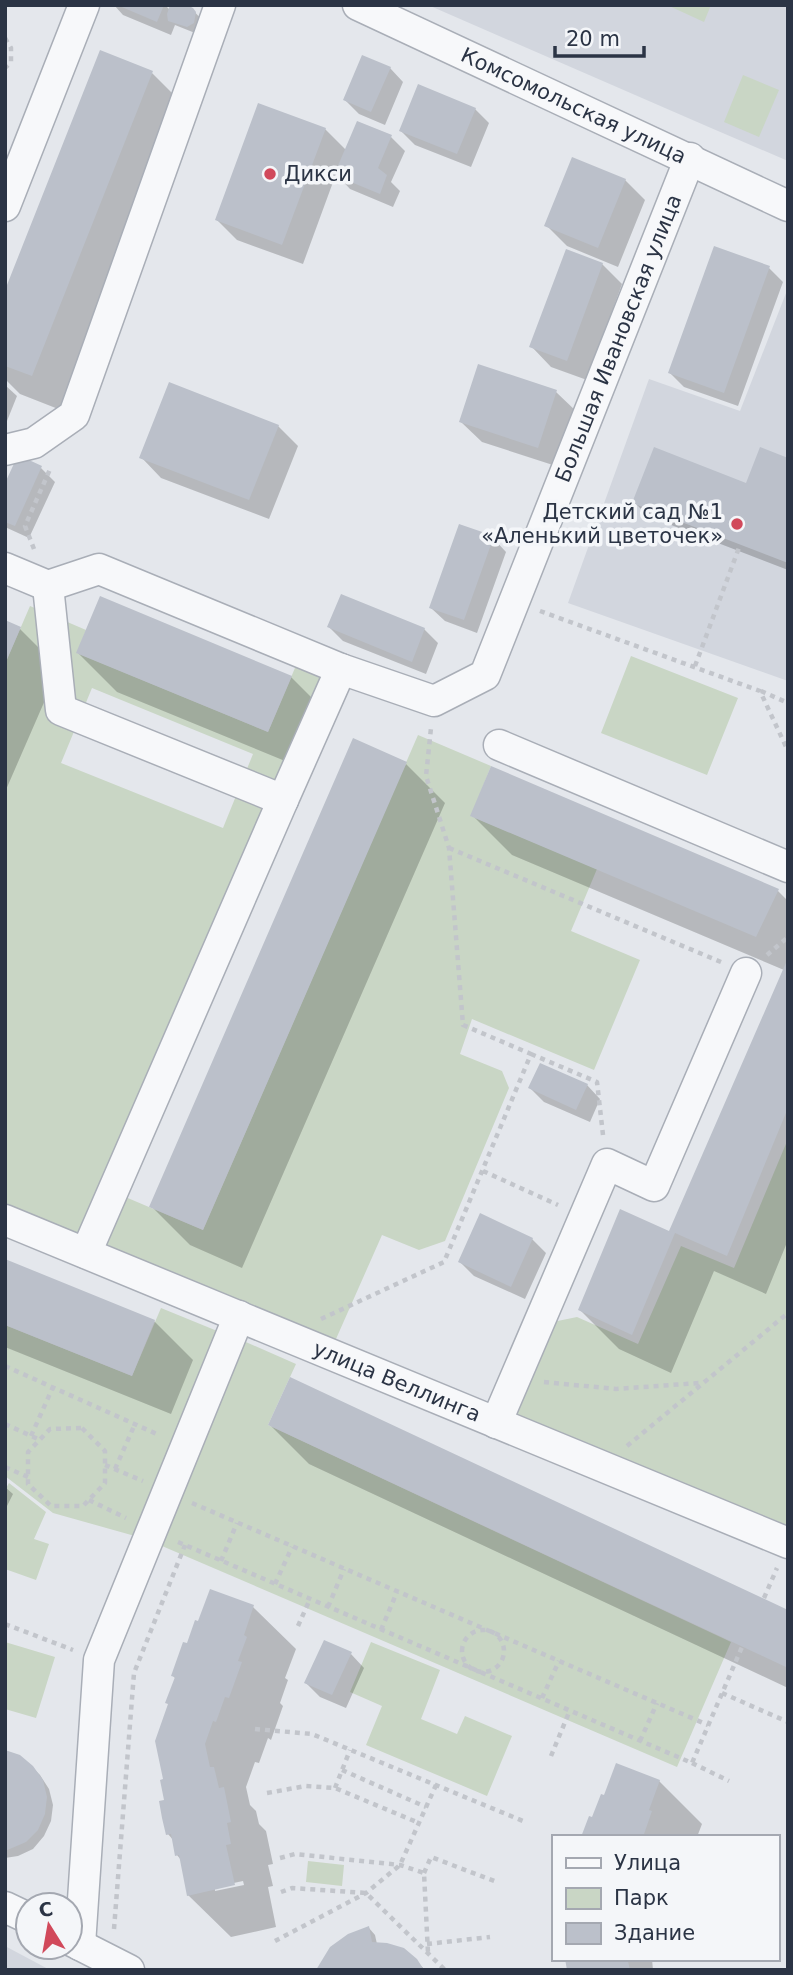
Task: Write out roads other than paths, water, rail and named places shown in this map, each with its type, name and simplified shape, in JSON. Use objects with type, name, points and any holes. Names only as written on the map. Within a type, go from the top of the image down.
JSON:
[{"type":"street","points":[[5,206],[83,5]]},
{"type":"street","points":[[5,450],[34,443],[74,415],[220,5]]},
{"type":"street","name":"Комсомольская улица","points":[[358,5],[788,206]]},
{"type":"street","name":"Большая Ивановская улица","points":[[341,670],[434,701],[485,675],[690,158]]},
{"type":"street","points":[[5,568],[48,586],[99,569],[341,670],[86,1253]]},
{"type":"street","points":[[48,586],[61,710],[283,800]]},
{"type":"street","points":[[499,745],[788,867]]},
{"type":"street","points":[[496,1423],[607,1164],[654,1185],[746,973]]},
{"type":"street","name":"улица Веллинга","points":[[5,1220],[788,1543]]},
{"type":"street","points":[[79,1891],[99,1660],[239,1316]]},
{"type":"street","points":[[84,1947],[129,1970]]},
{"type":"place","name":"Дикси","points":[[270,174]]},
{"type":"place","name":"Детский сад №1 «Аленький цветочек»","points":[[737,524]]}]
